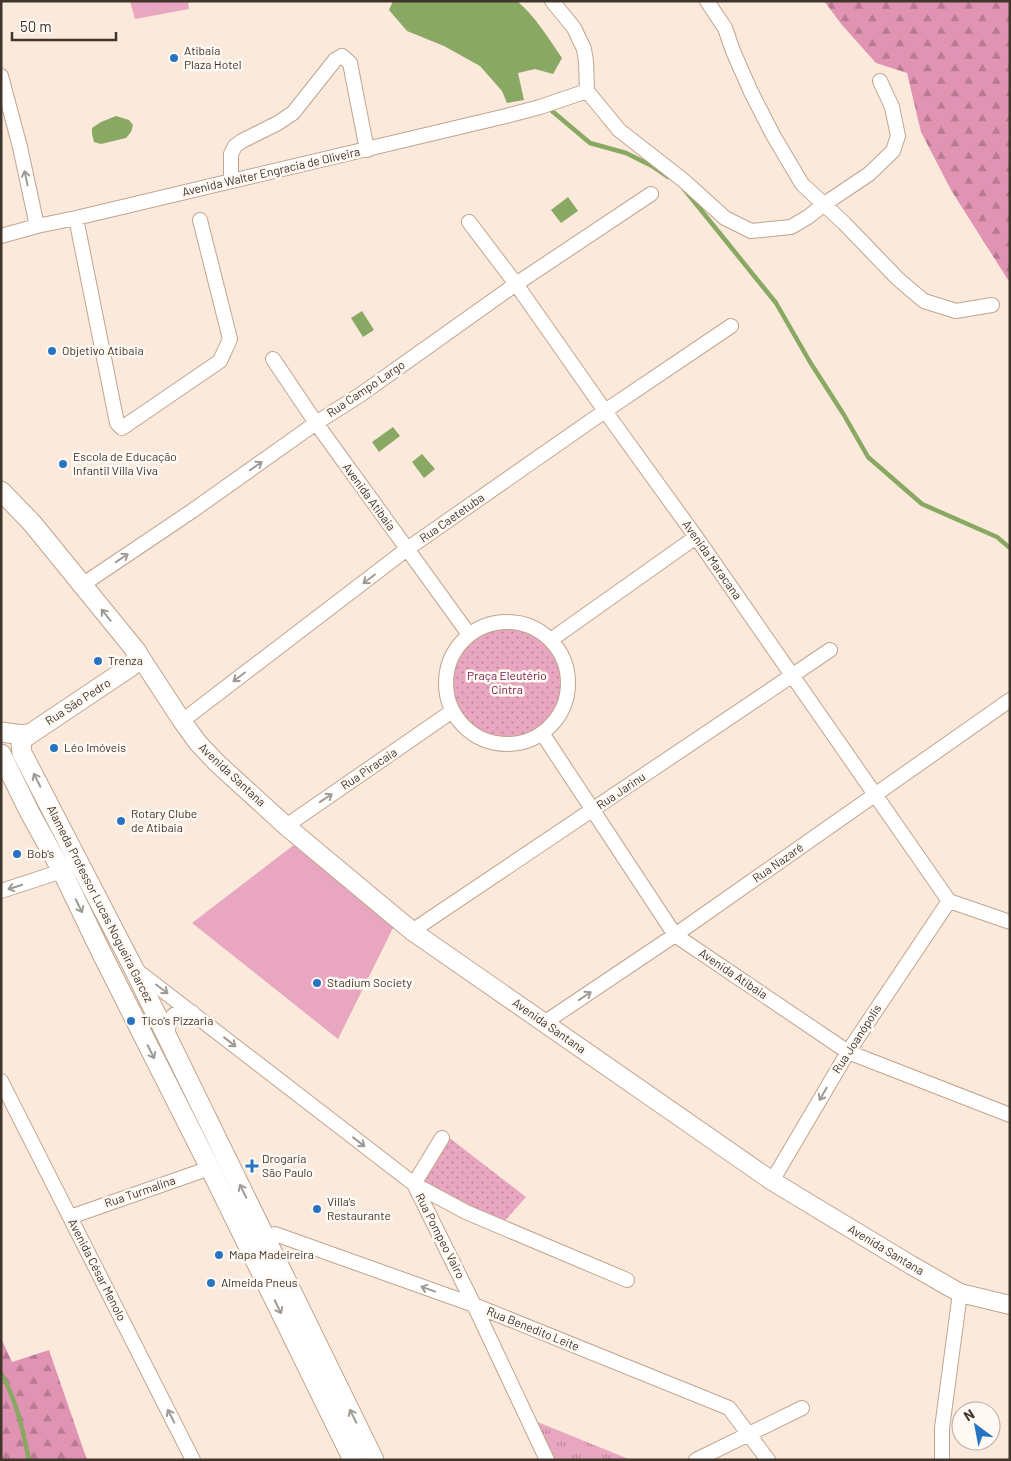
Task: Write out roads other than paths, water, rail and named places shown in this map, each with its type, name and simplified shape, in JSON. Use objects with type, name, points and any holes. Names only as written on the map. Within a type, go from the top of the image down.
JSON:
[{"type":"main road","name":"Avenida Santana","points":[[1,491],[32,523],[82,585],[138,663]]},
{"type":"main road","name":"Rua São Pedro","points":[[30,733],[138,663]]},
{"type":"main road","points":[[1,732],[23,735],[30,733]]},
{"type":"main road","name":"Alameda Professor Lucas Nogueira Garcez","points":[[30,733],[20,744],[22,753],[133,966],[267,1232],[374,1460]]},
{"type":"main road","name":"Alameda Professor Lucas Nogueira Garcez","points":[[1,754],[30,813],[62,871],[354,1460]]},
{"type":"main road","points":[[102,954],[133,966]]},
{"type":"street","points":[[552,1],[574,28],[584,48],[587,91],[618,130],[683,180],[725,218],[751,231],[791,227],[869,174],[893,151],[898,136],[892,107],[880,81]]},
{"type":"street","points":[[707,1],[725,28],[733,51],[772,135],[802,184],[844,223],[898,279],[924,301],[956,311],[992,305]]},
{"type":"street","points":[[231,180],[231,154],[235,146],[293,113],[335,60],[342,56],[350,63],[367,150]]},
{"type":"street","points":[[1,76],[20,147],[37,226]]},
{"type":"street","name":"Avenida Walter Engracia de Oliveira","points":[[1,236],[506,116],[587,91]]},
{"type":"street","name":"Rua Campo Largo","points":[[82,585],[192,511],[316,423],[360,395],[516,284],[651,194]]},
{"type":"street","points":[[76,218],[117,423],[122,428],[220,361],[230,339],[200,220]]},
{"type":"street","name":"Avenida Maracana","points":[[469,222],[516,284],[696,536],[949,901]]},
{"type":"street","name":"Rua Caetetuba","points":[[182,721],[407,549],[731,326]]},
{"type":"street","name":"Avenida Atibaia","points":[[273,359],[316,423],[468,633]]},
{"type":"street","points":[[552,639],[696,536]]},
{"type":"street","points":[[508,622],[527,625],[552,639],[566,665],[569,684],[565,703],[561,711],[556,720],[542,733],[525,741],[506,744],[487,741],[470,732],[451,712],[446,682],[449,663],[468,633],[489,624],[508,622]]},
{"type":"street","name":"Rua Jarinu","points":[[412,931],[830,650]]},
{"type":"street","name":"Avenida Santana","points":[[138,663],[198,743],[217,763],[286,826],[412,931],[772,1181],[960,1293],[1010,1305]]},
{"type":"street","name":"Rua Nazaré","points":[[544,1023],[675,936],[1010,700]]},
{"type":"street","name":"Rua Piracaia","points":[[286,826],[451,712]]},
{"type":"street","name":"Avenida Atibaia","points":[[542,733],[675,936],[848,1052],[1010,1115]]},
{"type":"street","points":[[1,891],[62,871]]},
{"type":"street","points":[[949,901],[1010,922]]},
{"type":"street","name":"Rua Joanópolis","points":[[772,1181],[848,1052],[949,901]]},
{"type":"street","name":"Rua Pompeo Vairo","points":[[133,966],[414,1184],[474,1305],[547,1460]]},
{"type":"street","points":[[167,1036],[170,1020],[175,1014],[182,1010],[192,1012]]},
{"type":"street","name":"Avenida César Menolo","points":[[1,1081],[193,1460]]},
{"type":"street","points":[[442,1138],[414,1184],[466,1212],[628,1280]]},
{"type":"street","name":"Rua Turmalina","points":[[70,1217],[210,1168]]},
{"type":"street","points":[[249,1248],[267,1232]]},
{"type":"street","name":"Rua Benedito Leite","points":[[267,1232],[474,1305],[729,1408],[768,1460]]},
{"type":"street","points":[[942,1460],[942,1428],[960,1293]]},
{"type":"street","points":[[696,1460],[802,1408]]},
{"type":"waterway","points":[[552,111],[590,143],[626,153],[652,166],[668,177]]},
{"type":"waterway","points":[[684,189],[776,303],[868,457],[922,504],[997,537],[1010,548]]},
{"type":"waterway","points":[[1,1373],[15,1404],[29,1460]]},
{"type":"place","name":"Atibaia Plaza Hotel","points":[[174,58]]},
{"type":"place","name":"Objetivo Atibaia","points":[[52,351]]},
{"type":"place","name":"Escola de Educação Infantil Villa Viva","points":[[63,464]]},
{"type":"place","name":"Trenza","points":[[98,661]]},
{"type":"place","name":"Léo Imóveis","points":[[54,748]]},
{"type":"place","name":"Rotary Clube de Atibaia","points":[[121,821]]},
{"type":"place","name":"Bob's","points":[[17,854]]},
{"type":"place","name":"Stadium Society","points":[[317,983]]},
{"type":"place","name":"Tico's Pizzaria","points":[[131,1021]]},
{"type":"place","name":"Drogaria São Paulo","points":[[252,1166]]},
{"type":"place","name":"Villa's Restaurante","points":[[317,1209]]},
{"type":"place","name":"Mapa Madeireira","points":[[219,1255]]},
{"type":"place","name":"Almeida Pneus","points":[[211,1283]]},
{"type":"park label","name":"Praça Eleutério Cintra","points":[[507,683]]}]
